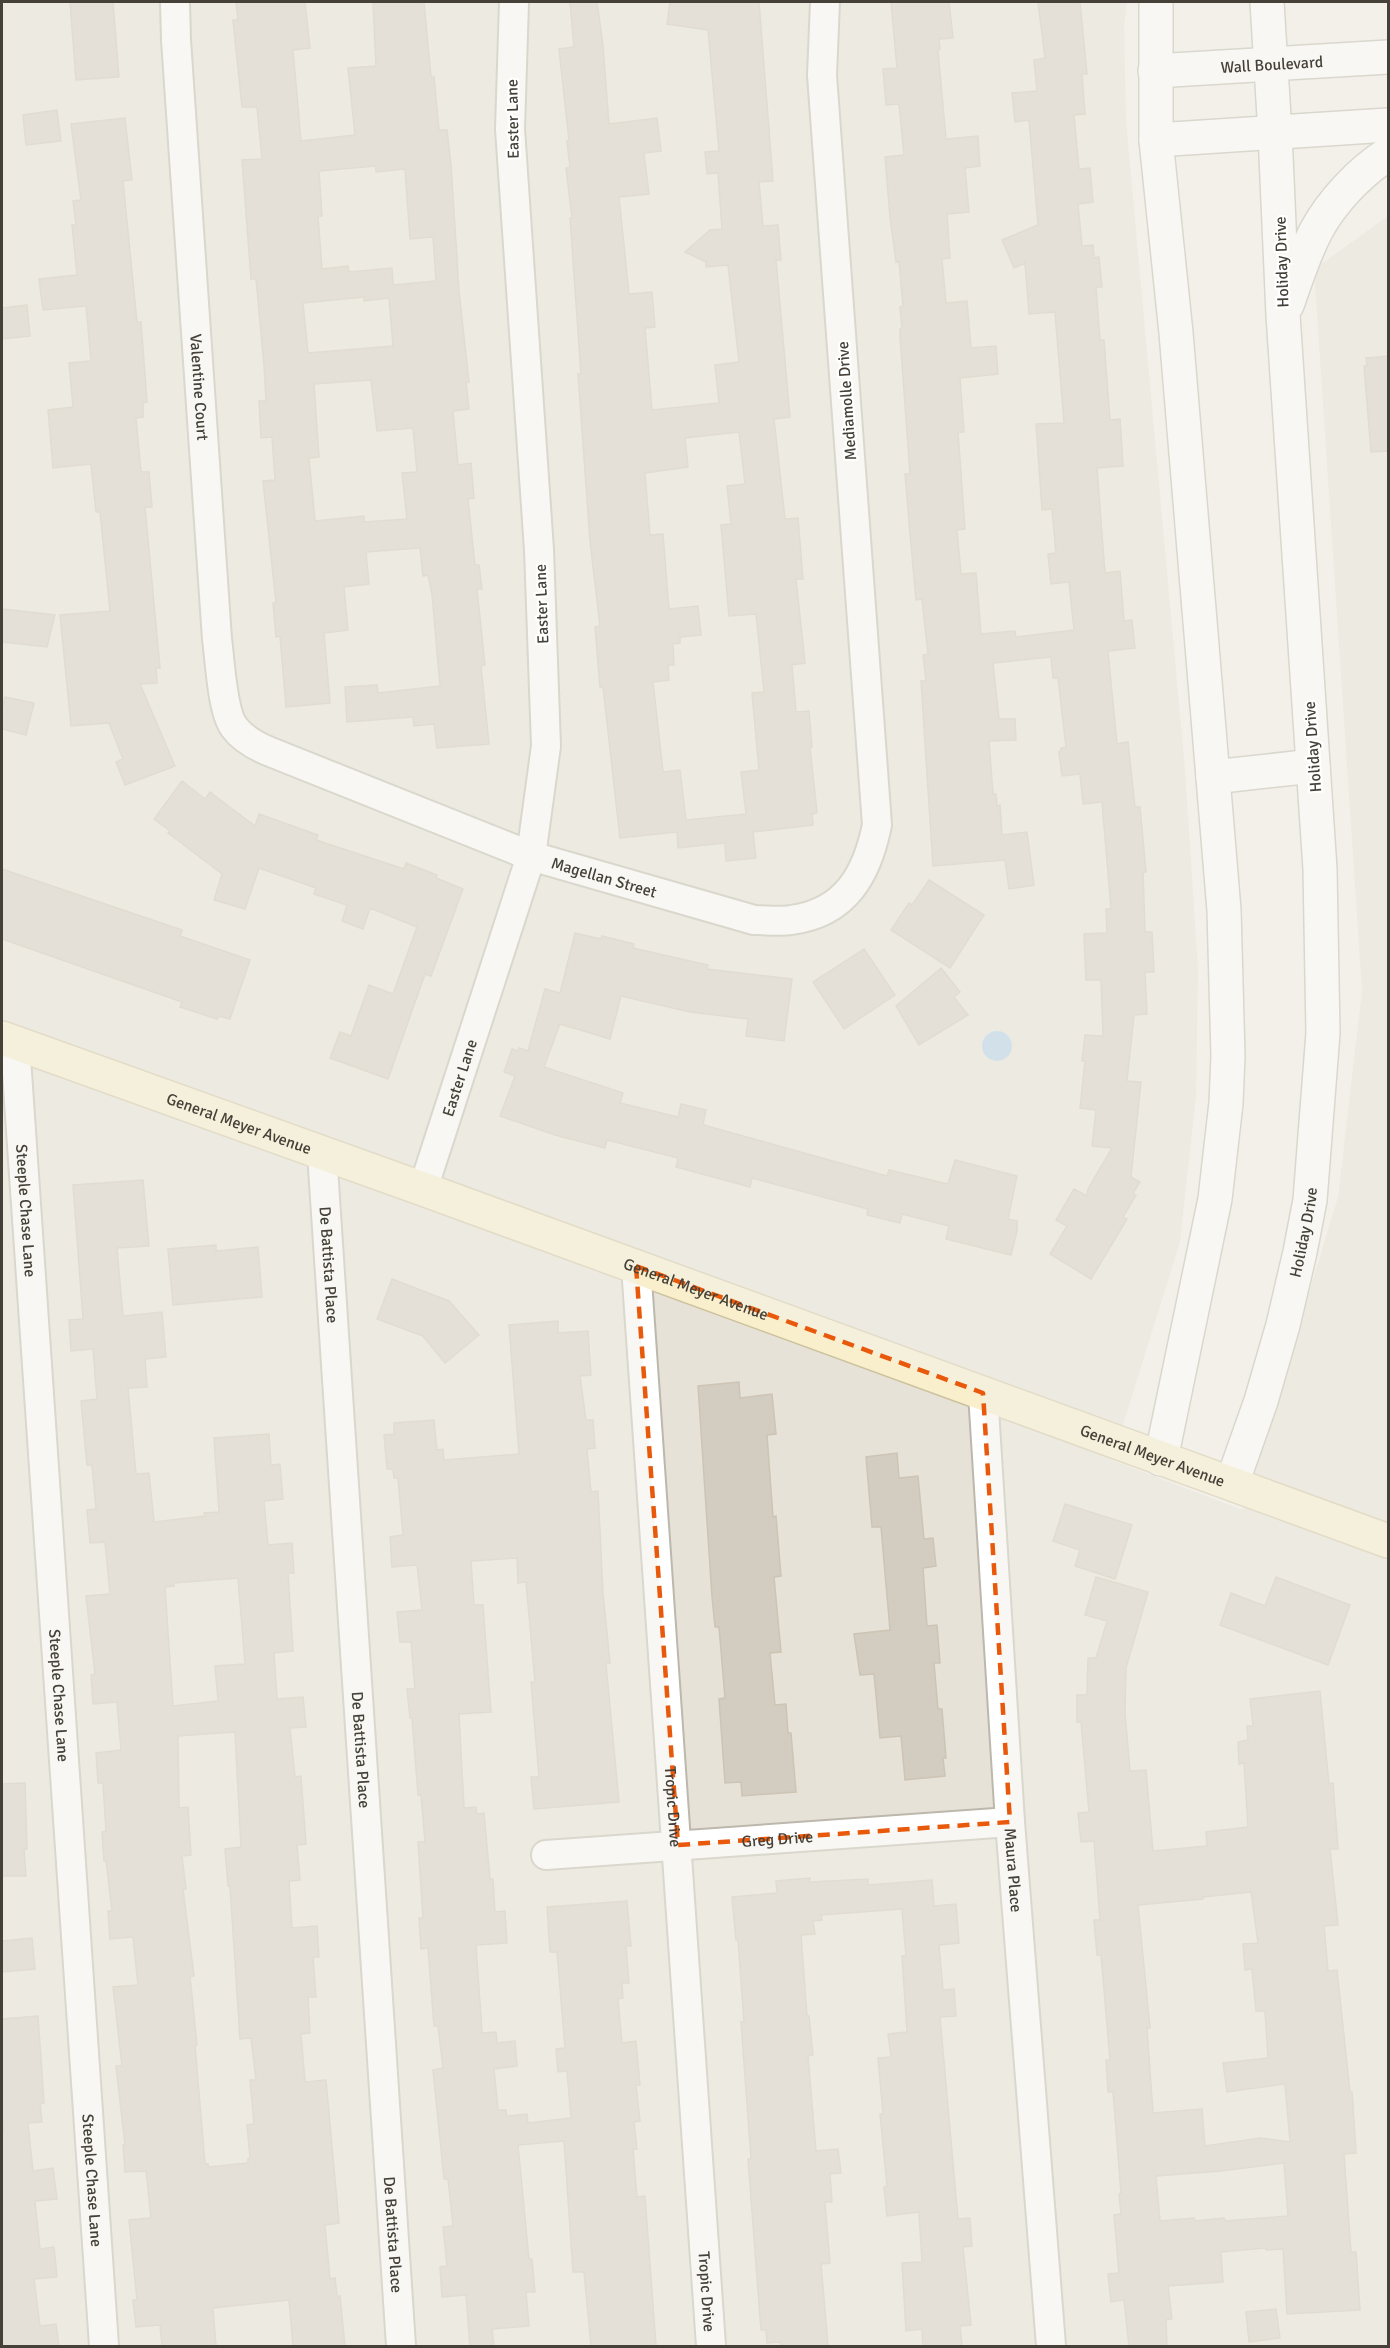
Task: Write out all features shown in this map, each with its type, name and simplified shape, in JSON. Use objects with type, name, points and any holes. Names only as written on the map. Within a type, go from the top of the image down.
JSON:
[{"type":"main road","name":"General Meyer Avenue","points":[[8,1041],[636,1266],[1389,1541]]},
{"type":"street","name":"Valentine Court","points":[[175,2],[217,639],[224,696],[232,725],[258,747],[268,751]]},
{"type":"street","name":"Easter Lane","points":[[423,1189],[531,856],[546,746],[539,550],[510,129],[514,2]]},
{"type":"street","name":"Mediamolle Drive","points":[[825,2],[822,75],[875,800]]},
{"type":"street","points":[[1156,2],[1156,140],[1176,333],[1224,910],[1228,1056],[1226,1103],[1215,1198],[1161,1459]]},
{"type":"street","name":"Holiday Drive","points":[[1232,1483],[1261,1401],[1283,1325],[1310,1200],[1323,1033],[1320,869],[1283,315],[1267,2]]},
{"type":"street","name":"Wall Boulevard","points":[[1155,71],[1389,57]]},
{"type":"street","points":[[1156,140],[1389,125]]},
{"type":"street","points":[[1283,315],[1316,231],[1333,205],[1356,180],[1389,154]]},
{"type":"street","name":"Magellan Street","points":[[268,751],[531,856],[754,920],[790,921],[827,909],[855,884],[866,867],[872,849],[877,825],[875,800]]},
{"type":"street","points":[[1213,777],[1313,766]]},
{"type":"street","name":"Steeple Chase Lane","points":[[8,1041],[104,2346]]},
{"type":"street","name":"De Battista Place","points":[[322,1153],[401,2346]]},
{"type":"street","name":"Tropic Drive","points":[[636,1266],[711,2346]]},
{"type":"street","name":"Maura Place","points":[[984,1393],[1010,1822],[1051,2346]]},
{"type":"street","name":"Greg Drive","points":[[546,1855],[1010,1822]]},
{"type":"highlighted area","points":[[636,1266],[983,1393],[1010,1822],[678,1845]]},
{"type":"shaded area","points":[[2,2],[1127,2],[1124,26],[1126,120],[1185,769],[1198,970],[1196,1097],[1180,1242],[1112,1460],[1243,1510],[1338,1197],[1362,991],[1314,269],[1388,216],[1388,2346],[2,2346]]},
{"type":"water","points":[[997,1031],[1008,1035],[1012,1046],[1008,1057],[997,1061],[986,1057],[982,1046],[986,1035]]},
{"type":"building","points":[[70,2],[113,2],[119,77],[76,80]]},
{"type":"building","points":[[236,2],[305,2],[310,48],[293,50],[301,141],[355,135],[348,68],[376,66],[373,2],[424,2],[439,130],[447,130],[451,165],[459,291],[469,382],[466,382],[469,409],[453,411],[458,465],[471,463],[474,498],[468,499],[475,565],[479,565],[482,589],[477,589],[485,665],[481,666],[489,744],[437,748],[434,724],[414,726],[413,717],[347,722],[345,687],[377,685],[378,693],[440,686],[432,594],[428,575],[423,576],[420,548],[366,552],[369,584],[344,587],[348,630],[324,633],[330,703],[286,707],[280,636],[276,637],[273,603],[276,603],[263,481],[275,480],[272,437],[261,438],[259,401],[266,401],[264,365],[256,279],[251,279],[242,160],[262,159],[257,107],[242,107],[233,20],[238,20]],"holes":[[[376,166],[376,172],[405,169],[410,239],[433,237],[436,281],[393,285],[392,268],[349,272],[348,266],[322,269],[318,216],[322,216],[319,171]],[[364,297],[364,301],[389,298],[393,346],[308,353],[303,303]],[[371,380],[377,431],[413,428],[417,472],[402,473],[407,519],[364,522],[364,516],[315,521],[309,458],[319,457],[314,384]]]},
{"type":"building","points":[[570,2],[597,2],[609,124],[657,118],[661,151],[644,153],[649,194],[619,197],[629,294],[652,292],[655,327],[645,328],[652,410],[719,403],[715,365],[739,362],[728,265],[706,267],[706,262],[685,252],[710,230],[722,229],[718,173],[707,174],[705,152],[719,151],[708,30],[667,24],[670,2],[759,2],[773,181],[759,182],[763,226],[778,225],[781,260],[776,260],[790,417],[774,419],[785,519],[798,518],[803,579],[796,579],[805,663],[792,665],[796,712],[809,711],[812,747],[810,747],[817,813],[812,814],[813,825],[753,832],[756,858],[726,861],[725,843],[678,848],[677,832],[620,838],[603,687],[600,687],[595,627],[600,626],[590,541],[578,374],[581,374],[570,218],[572,218],[566,168],[570,168],[567,141],[569,141],[559,49],[574,47]],"holes":[[[739,432],[745,484],[727,486],[731,524],[721,525],[729,616],[756,614],[764,692],[752,693],[759,770],[741,772],[746,814],[686,820],[680,770],[663,772],[653,682],[669,680],[668,665],[674,665],[673,644],[680,643],[680,637],[701,635],[698,606],[669,609],[663,534],[650,535],[645,473],[688,467],[685,438]]]},
{"type":"building","points":[[891,2],[949,2],[953,38],[939,39],[940,49],[938,50],[946,139],[978,136],[980,166],[965,168],[969,212],[947,214],[950,258],[942,259],[946,303],[967,301],[971,348],[996,346],[998,374],[960,378],[964,432],[958,432],[965,529],[957,530],[961,574],[976,573],[981,634],[1015,631],[1016,637],[1074,630],[1069,582],[1051,584],[1048,554],[1056,553],[1052,509],[1042,510],[1036,424],[1064,423],[1055,312],[1029,314],[1025,263],[1014,268],[1002,240],[1038,225],[1029,120],[1015,122],[1012,93],[1037,91],[1034,60],[1045,58],[1038,2],[1080,2],[1087,74],[1082,74],[1085,114],[1074,115],[1079,169],[1090,168],[1093,202],[1078,204],[1082,246],[1093,245],[1094,258],[1099,257],[1102,287],[1096,287],[1100,340],[1104,340],[1110,420],[1120,419],[1123,466],[1097,468],[1105,573],[1120,571],[1124,621],[1132,620],[1135,648],[1108,651],[1117,744],[1128,742],[1135,807],[1140,807],[1146,872],[1143,872],[1145,932],[1152,932],[1154,972],[1145,972],[1147,1014],[1134,1015],[1127,1081],[1141,1082],[1131,1177],[1140,1182],[1133,1193],[1136,1195],[1123,1217],[1127,1219],[1091,1279],[1050,1254],[1067,1226],[1056,1220],[1074,1189],[1087,1196],[1088,1189],[1112,1148],[1092,1146],[1096,1110],[1080,1108],[1085,1035],[1103,1036],[1101,980],[1086,980],[1084,934],[1107,933],[1106,909],[1111,909],[1102,802],[1083,804],[1080,774],[1062,776],[1059,752],[1061,748],[1066,747],[1058,678],[1053,678],[1051,657],[993,663],[999,719],[1015,719],[1016,740],[989,741],[993,794],[996,794],[997,806],[1000,805],[1002,835],[1027,832],[1034,885],[1009,889],[1005,860],[933,866],[921,681],[926,681],[923,655],[928,654],[922,599],[916,600],[909,522],[905,474],[910,474],[900,336],[900,329],[902,329],[900,307],[903,306],[899,261],[896,262],[890,217],[885,157],[904,155],[899,104],[886,105],[883,69],[897,68]]},
{"type":"building","points":[[57,110],[61,141],[26,145],[23,115]]},
{"type":"building","points":[[125,118],[132,180],[123,181],[137,322],[141,322],[147,402],[143,403],[143,417],[136,418],[141,472],[149,472],[152,507],[145,507],[160,668],[156,668],[157,683],[140,684],[175,766],[125,785],[116,762],[123,759],[109,723],[71,726],[60,615],[110,611],[100,512],[96,512],[91,464],[53,468],[48,410],[73,407],[69,363],[91,361],[86,306],[43,310],[39,279],[77,275],[72,225],[76,225],[73,201],[81,200],[71,124]]},
{"type":"building","points":[[27,305],[30,336],[2,339],[2,308]]},
{"type":"building","points":[[1389,356],[1389,451],[1371,452],[1364,366],[1367,366],[1366,358]]},
{"type":"building","points":[[2,609],[55,615],[47,647],[2,642]]},
{"type":"building","points":[[5,697],[34,703],[26,735],[2,729]]},
{"type":"building","points":[[182,781],[205,799],[210,792],[255,826],[259,814],[318,835],[316,840],[404,869],[406,863],[437,875],[436,878],[463,889],[431,976],[425,974],[388,1079],[330,1058],[340,1032],[351,1036],[369,985],[393,994],[417,927],[370,908],[363,929],[342,921],[347,905],[314,894],[316,888],[259,868],[245,909],[214,900],[222,874],[168,833],[170,831],[154,819]]},
{"type":"building","points":[[2,869],[182,930],[180,936],[250,960],[230,1019],[219,1016],[217,1019],[180,1007],[182,1002],[2,939]]},
{"type":"building","points":[[929,880],[984,915],[950,968],[891,930],[909,903],[912,905]]},
{"type":"building","points":[[575,933],[601,939],[602,936],[634,944],[633,948],[708,965],[707,969],[792,979],[784,1041],[746,1036],[748,1019],[690,1012],[621,996],[610,1039],[560,1024],[544,1067],[623,1093],[620,1103],[678,1117],[681,1104],[706,1110],[703,1124],[707,1126],[887,1176],[889,1170],[948,1184],[955,1160],[1017,1176],[1008,1219],[1017,1221],[1011,1255],[946,1239],[949,1226],[902,1214],[900,1223],[867,1215],[868,1209],[752,1178],[750,1187],[676,1167],[678,1158],[607,1140],[605,1148],[555,1135],[500,1116],[515,1076],[504,1072],[512,1049],[518,1051],[519,1048],[528,1051],[545,989],[560,993]]},
{"type":"building","points":[[864,949],[895,995],[844,1029],[813,982]]},
{"type":"building","points":[[941,968],[960,992],[954,997],[968,1015],[919,1045],[896,1006]]},
{"type":"building","points":[[143,1180],[149,1246],[117,1248],[123,1316],[162,1312],[166,1357],[145,1359],[147,1387],[128,1388],[136,1474],[149,1473],[154,1522],[205,1516],[204,1513],[219,1512],[214,1438],[269,1434],[271,1465],[280,1464],[283,1499],[264,1501],[268,1545],[292,1543],[294,1573],[288,1573],[293,1651],[274,1653],[277,1699],[303,1697],[306,1727],[290,1728],[295,1777],[301,1776],[306,1844],[297,1845],[300,1880],[289,1881],[292,1928],[317,1926],[319,1957],[313,1957],[316,1997],[308,1997],[310,2033],[301,2034],[305,2082],[326,2080],[339,2223],[325,2225],[330,2279],[335,2278],[337,2296],[340,2296],[345,2346],[293,2346],[289,2300],[213,2308],[216,2346],[162,2346],[160,2325],[136,2327],[133,2300],[137,2300],[129,2220],[151,2218],[146,2171],[125,2172],[123,2145],[125,2145],[116,2066],[122,2066],[113,1987],[138,1985],[133,1937],[110,1939],[108,1911],[112,1911],[106,1861],[104,1861],[102,1832],[106,1831],[103,1783],[98,1783],[96,1753],[121,1750],[117,1702],[93,1704],[91,1675],[95,1674],[86,1596],[110,1594],[105,1542],[90,1543],[87,1510],[96,1509],[92,1465],[87,1465],[81,1401],[97,1399],[93,1349],[71,1351],[69,1320],[83,1319],[73,1185]],"holes":[[[238,1578],[245,1664],[215,1666],[218,1701],[173,1706],[165,1587],[174,1586],[174,1583]],[[235,1732],[241,1847],[225,1849],[228,1886],[230,1886],[240,2039],[251,2038],[256,2080],[250,2080],[254,2124],[247,2125],[250,2158],[248,2163],[208,2167],[208,2164],[205,2164],[195,2045],[197,2045],[190,1976],[194,1976],[183,1889],[186,1889],[182,1856],[191,1855],[188,1807],[179,1808],[178,1736]]]},
{"type":"building","points":[[216,1245],[216,1251],[258,1247],[262,1297],[173,1305],[168,1249]]},
{"type":"building","points":[[392,1279],[449,1301],[479,1335],[445,1363],[423,1336],[377,1319]]},
{"type":"building","points":[[558,1321],[558,1333],[588,1331],[591,1375],[580,1376],[586,1420],[593,1420],[595,1448],[587,1449],[591,1492],[598,1491],[603,1593],[610,1663],[606,1664],[619,1802],[534,1809],[531,1777],[539,1777],[531,1682],[535,1682],[526,1582],[518,1583],[517,1558],[471,1561],[474,1605],[483,1605],[491,1712],[459,1714],[464,1808],[476,1807],[477,1814],[484,1813],[495,1912],[505,1911],[507,1943],[476,1945],[482,2033],[496,2032],[497,2043],[515,2041],[517,2066],[494,2069],[498,2110],[506,2110],[507,2116],[527,2114],[528,2123],[571,2118],[567,2071],[558,2072],[556,2049],[565,2048],[557,1952],[550,1952],[547,1907],[627,1901],[631,1946],[626,1946],[629,1983],[622,1983],[623,1998],[618,1999],[622,2043],[636,2041],[640,2085],[636,2085],[640,2121],[634,2122],[637,2149],[633,2149],[637,2197],[645,2196],[656,2346],[591,2346],[584,2272],[573,2272],[564,2141],[518,2145],[529,2259],[532,2259],[535,2292],[526,2292],[529,2326],[492,2329],[494,2346],[470,2346],[466,2295],[442,2297],[440,2267],[447,2266],[443,2227],[453,2226],[448,2179],[444,2179],[433,2070],[443,2068],[438,2026],[434,2026],[428,1948],[421,1949],[419,1918],[423,1918],[418,1842],[425,1842],[407,1689],[415,1689],[411,1642],[400,1642],[397,1612],[422,1610],[417,1565],[392,1567],[390,1537],[403,1535],[398,1478],[394,1478],[393,1469],[387,1469],[384,1435],[394,1434],[394,1423],[434,1420],[437,1450],[443,1449],[444,1460],[519,1454],[509,1325]]},
{"type":"building","points":[[739,1382],[740,1398],[772,1394],[776,1434],[767,1435],[773,1517],[776,1516],[781,1576],[774,1577],[781,1652],[770,1653],[775,1705],[786,1704],[796,1792],[742,1796],[741,1782],[725,1783],[719,1699],[725,1698],[719,1627],[715,1627],[712,1597],[698,1386]]},
{"type":"building","points":[[897,1453],[899,1478],[918,1476],[924,1539],[933,1538],[936,1566],[923,1568],[927,1626],[937,1625],[940,1663],[934,1663],[938,1709],[942,1709],[946,1758],[943,1758],[945,1776],[905,1780],[901,1736],[880,1738],[874,1674],[860,1675],[854,1634],[890,1630],[881,1527],[872,1527],[866,1457]]},
{"type":"building","points":[[1065,1504],[1132,1525],[1115,1579],[1075,1566],[1080,1550],[1053,1541]]},
{"type":"building","points":[[1096,1577],[1148,1592],[1126,1668],[1125,1713],[1130,1771],[1146,1770],[1153,1851],[1207,1846],[1206,1832],[1248,1827],[1244,1763],[1239,1764],[1238,1742],[1248,1740],[1247,1726],[1253,1726],[1250,1699],[1320,1691],[1329,1784],[1333,1783],[1338,1849],[1330,1849],[1338,1925],[1324,1926],[1328,1971],[1337,1970],[1350,2092],[1352,2092],[1356,2153],[1344,2154],[1351,2252],[1356,2252],[1360,2310],[1287,2314],[1283,2249],[1266,2250],[1266,2248],[1221,2252],[1223,2282],[1168,2286],[1172,2319],[1166,2320],[1167,2346],[1129,2346],[1124,2300],[1111,2302],[1108,2274],[1119,2273],[1114,2215],[1121,2214],[1119,2194],[1121,2193],[1113,2092],[1108,2092],[1106,2060],[1110,2060],[1101,1955],[1097,1955],[1094,1920],[1100,1920],[1094,1841],[1081,1842],[1078,1813],[1089,1812],[1081,1722],[1077,1722],[1077,1695],[1087,1695],[1088,1658],[1096,1658],[1107,1621],[1085,1615]],"holes":[[[1251,1892],[1258,1943],[1243,1944],[1245,1970],[1252,1969],[1256,2011],[1265,2011],[1268,2058],[1223,2063],[1227,2092],[1285,2084],[1290,2142],[1260,2138],[1205,2146],[1202,2109],[1153,2113],[1147,2028],[1150,2028],[1138,1905]],[[1284,2163],[1288,2216],[1225,2221],[1224,2218],[1160,2221],[1156,2176]]]},
{"type":"building","points":[[1276,1577],[1350,1605],[1328,1665],[1220,1625],[1231,1593],[1265,1606]]},
{"type":"building","points":[[25,1783],[26,1876],[2,1876],[2,1784]]},
{"type":"building","points":[[810,1878],[810,1882],[868,1879],[868,1885],[932,1880],[934,1906],[956,1904],[959,1943],[939,1945],[943,1990],[954,1989],[956,2016],[940,2017],[958,2219],[970,2218],[972,2246],[963,2247],[971,2325],[960,2326],[962,2346],[923,2346],[922,2329],[906,2331],[902,2263],[922,2262],[919,2212],[887,2216],[884,2187],[887,2186],[880,2114],[883,2114],[878,2058],[891,2057],[888,2034],[907,2032],[902,1956],[906,1956],[902,1909],[821,1915],[822,1920],[813,1921],[815,1934],[801,1935],[807,2016],[809,2016],[813,2055],[808,2056],[816,2151],[838,2149],[841,2173],[830,2174],[832,2202],[825,2202],[830,2263],[821,2264],[828,2346],[781,2346],[780,2342],[767,2343],[766,2330],[761,2330],[748,2159],[751,2159],[741,2022],[744,2022],[738,1940],[736,1940],[732,1897],[777,1893],[776,1881]]},
{"type":"building","points":[[32,1938],[35,1969],[2,1972],[2,1941]]},
{"type":"building","points":[[38,2016],[44,2103],[40,2104],[42,2122],[28,2123],[33,2171],[53,2168],[57,2199],[35,2201],[40,2249],[54,2247],[57,2277],[34,2279],[40,2326],[56,2324],[59,2346],[2,2346],[2,2133],[4,2133],[2,2019]]},
{"type":"building","points":[[1276,2309],[1280,2338],[1249,2342],[1246,2312]]}]
